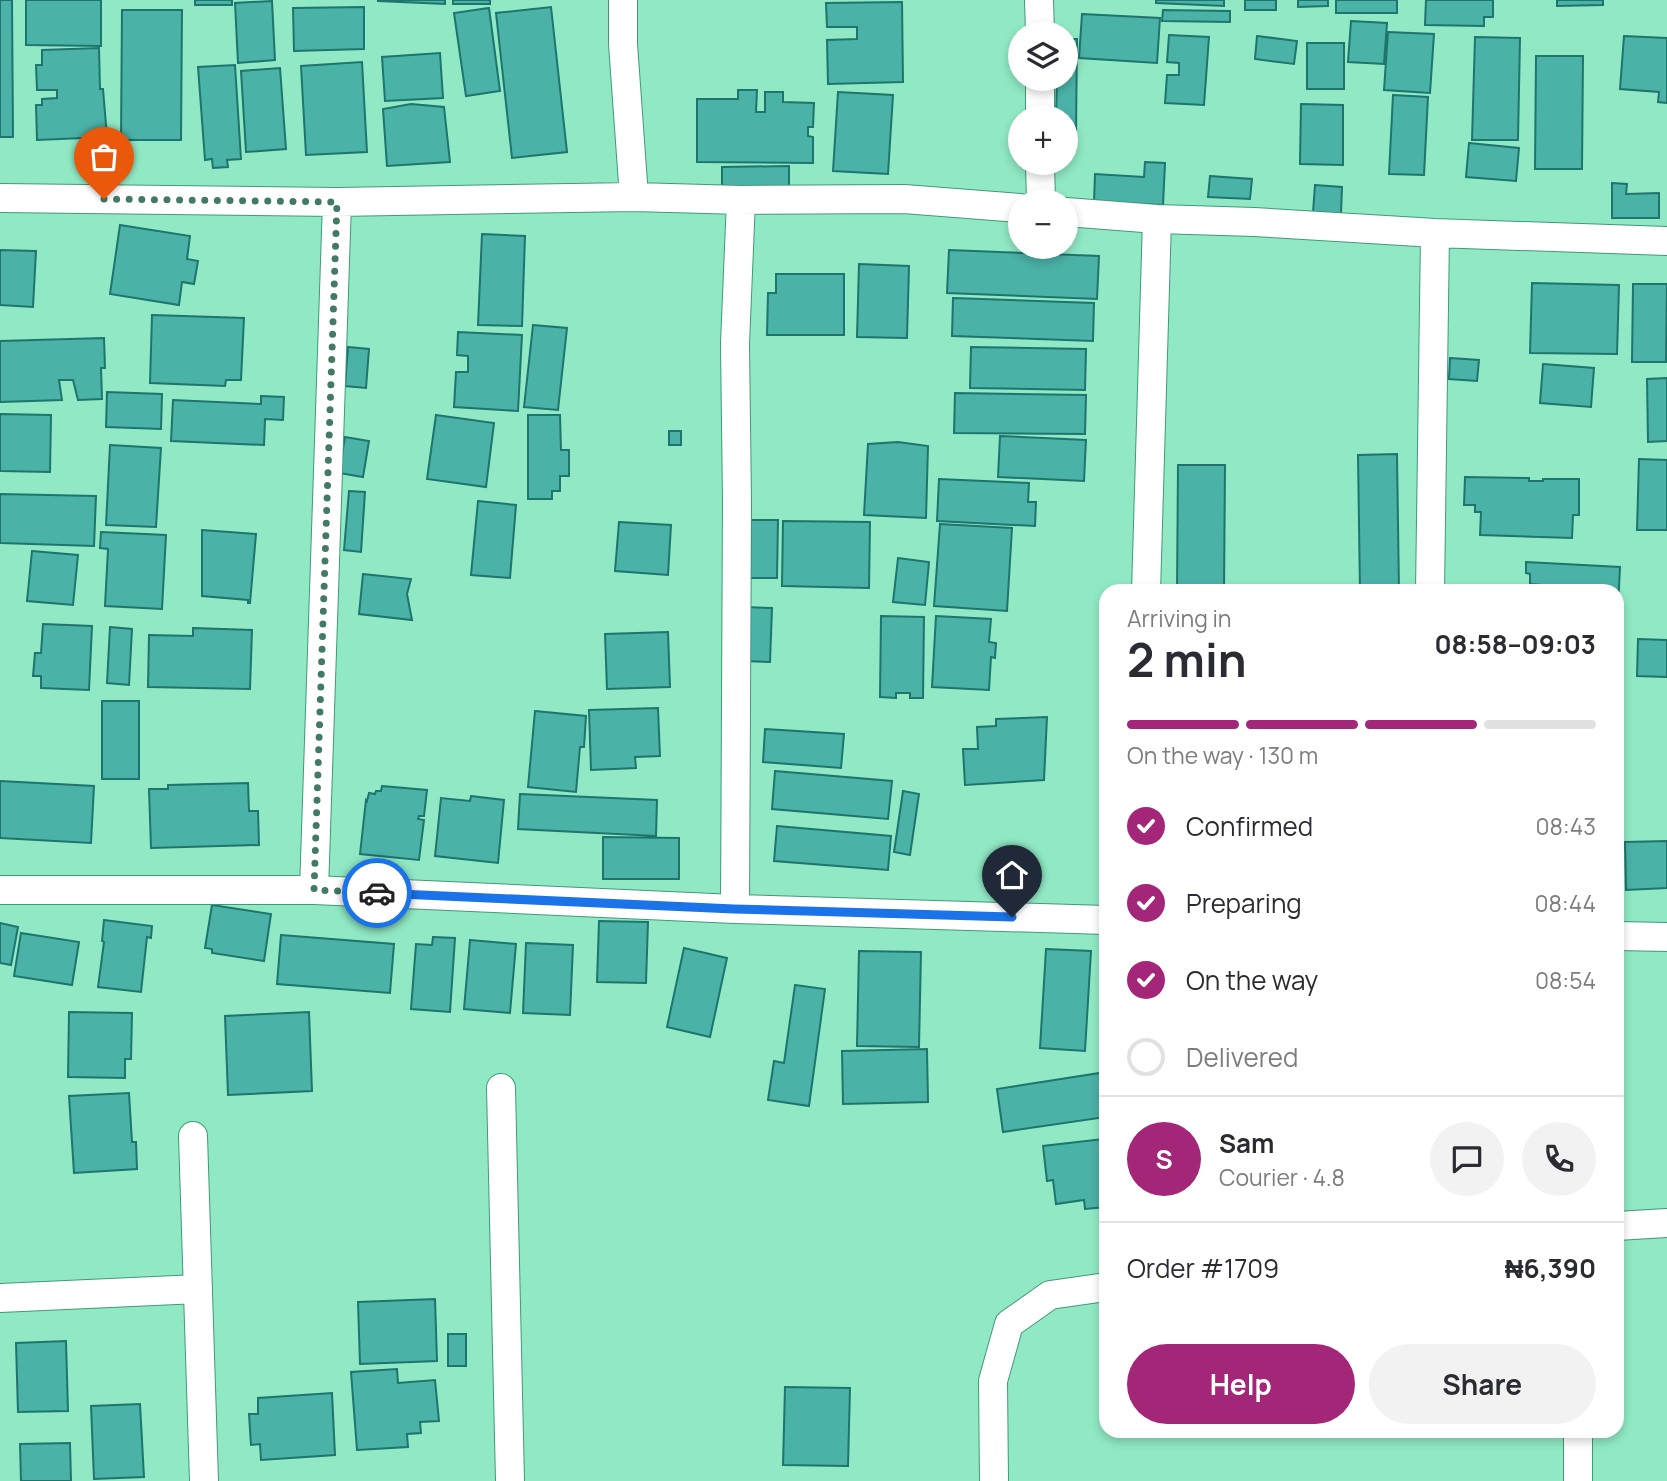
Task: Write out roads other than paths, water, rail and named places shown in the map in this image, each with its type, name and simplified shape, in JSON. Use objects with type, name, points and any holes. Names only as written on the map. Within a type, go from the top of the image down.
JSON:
[{"type":"street","points":[[623,0],[634,197]]},
{"type":"street","points":[[1039,0],[1040,21]]},
{"type":"street","points":[[0,198],[337,202],[634,197],[741,201],[904,199],[1008,207]]},
{"type":"street","points":[[734,909],[737,516],[735,344],[741,201]]},
{"type":"street","points":[[314,890],[337,202]]},
{"type":"street","points":[[1078,213],[1435,233],[1667,241]]},
{"type":"street","points":[[1146,584],[1157,219]]},
{"type":"street","points":[[1430,584],[1435,233]]},
{"type":"street","points":[[0,890],[314,890],[734,909],[1099,920]]},
{"type":"street","points":[[1624,936],[1667,937]]},
{"type":"street","points":[[501,1088],[510,1481]]},
{"type":"street","points":[[194,1136],[204,1481]]},
{"type":"street","points":[[1624,1226],[1667,1223]]},
{"type":"street","points":[[995,1481],[993,1381],[1009,1324],[1050,1294],[1099,1288]]},
{"type":"street","points":[[0,1298],[198,1289]]},
{"type":"street","points":[[1578,1438],[1578,1481]]}]
